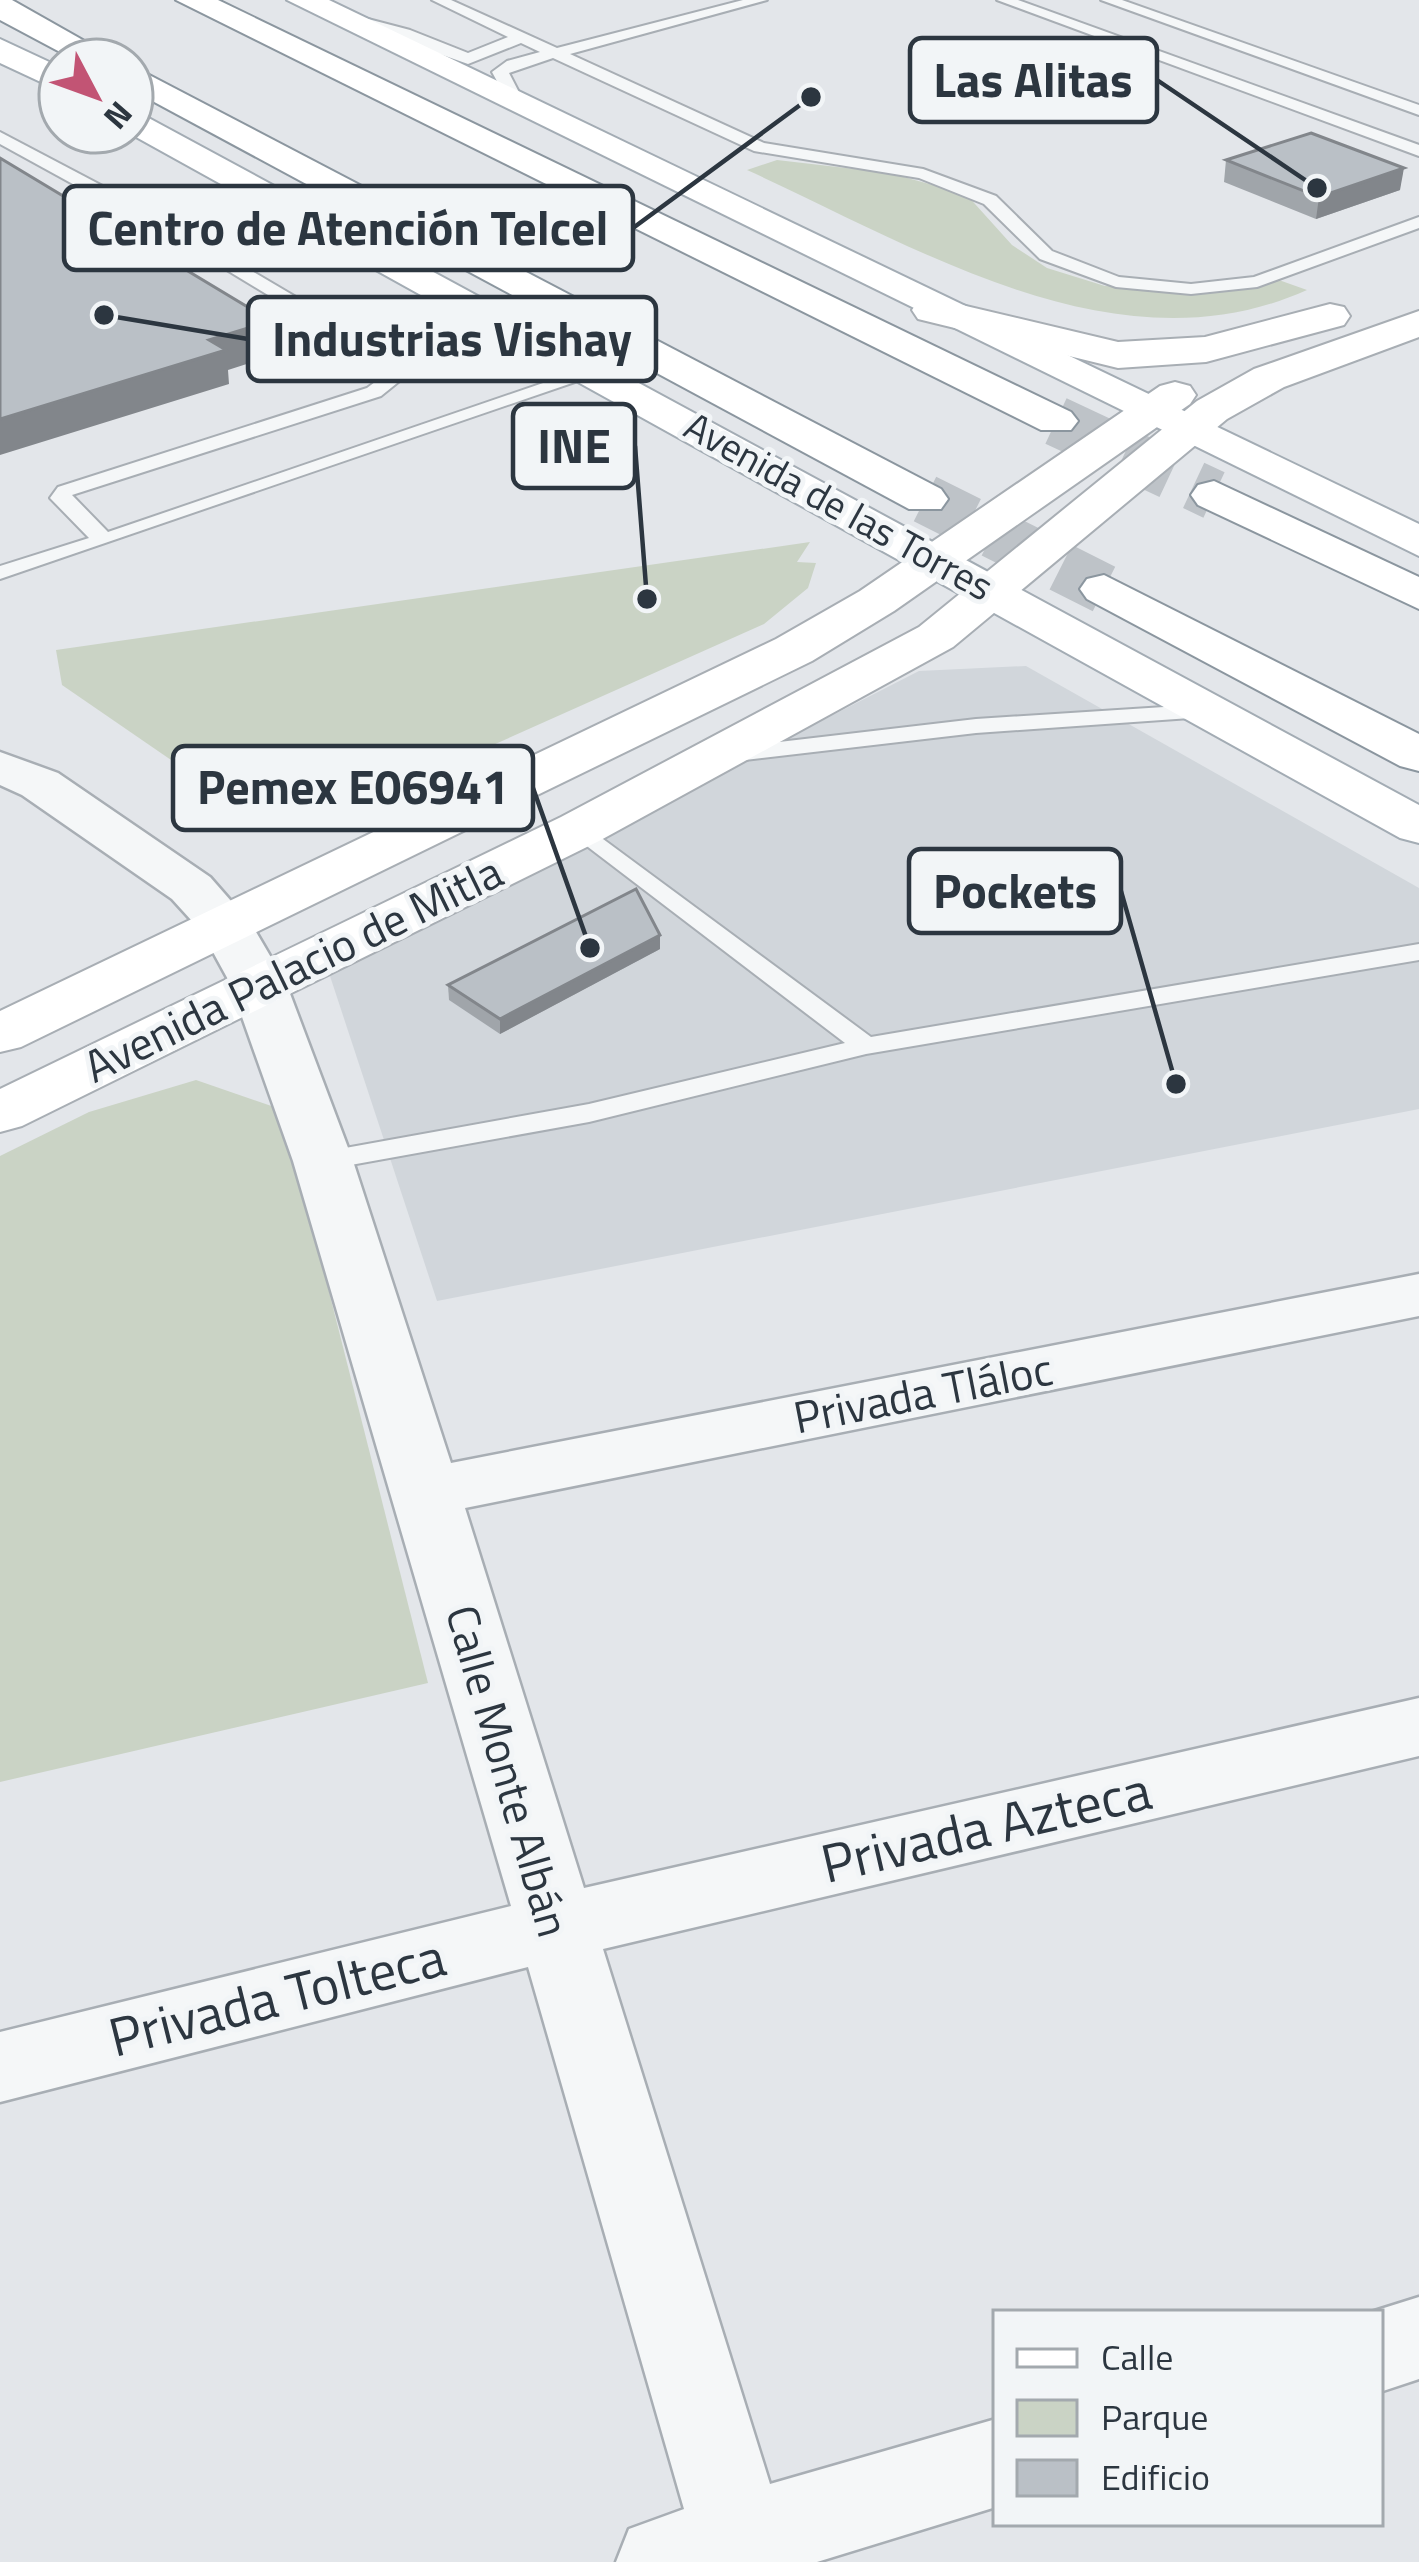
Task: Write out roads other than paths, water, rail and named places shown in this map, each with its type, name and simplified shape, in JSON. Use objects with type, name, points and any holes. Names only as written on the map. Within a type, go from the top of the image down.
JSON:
[{"type":"main road","points":[[192,0],[1056,421]]},
{"type":"main road","points":[[303,0],[932,310],[1419,542]]},
{"type":"main road","points":[[0,8],[46,36]]},
{"type":"main road","points":[[0,49],[36,68]]},
{"type":"main road","name":"Avenida de las Torres","points":[[156,89],[925,499]]},
{"type":"main road","name":"Avenida de las Torres","points":[[156,133],[1419,826]]},
{"type":"main road","points":[[1167,422],[1216,372],[1419,288]]},
{"type":"main road","points":[[932,310],[1118,355],[1165,355],[1375,305]]},
{"type":"main road","points":[[1167,422],[1212,410],[1269,379],[1419,323]]},
{"type":"main road","name":"Avenida Palacio de Mitla","points":[[0,1113],[242,954],[878,602],[934,560],[1167,422]]},
{"type":"main road","name":"Avenida Palacio de Mitla","points":[[0,1034],[242,954],[580,830],[936,637],[993,590],[1167,422]]},
{"type":"main road","points":[[1214,495],[1419,595]]},
{"type":"main road","points":[[1104,589],[1419,755]]},
{"type":"street","points":[[0,767],[40,784],[191,888],[242,954]]},
{"type":"street","name":"Calle Monte Albán","points":[[242,954],[323,1161],[426,1492],[553,1928],[716,2554]]},
{"type":"street","name":"Privada Tláloc","points":[[426,1492],[1419,1295]]},
{"type":"street","name":"Privada Azteca","points":[[553,1928],[1419,1727]]},
{"type":"street","name":"Privada Tolteca","points":[[0,2067],[553,1928]]},
{"type":"street","points":[[1383,2349],[1419,2338]]},
{"type":"street","points":[[716,2554],[993,2464]]},
{"type":"lane","points":[[439,0],[760,147],[940,180],[990,200],[1058,262],[1098,277],[1191,289],[1257,282],[1419,222]]},
{"type":"lane","points":[[517,104],[500,72],[555,52],[760,0]]},
{"type":"lane","points":[[1004,0],[1419,151]]},
{"type":"lane","points":[[1108,0],[1419,110]]},
{"type":"lane","points":[[343,18],[405,33],[468,59],[524,38]]},
{"type":"lane","points":[[1288,102],[1354,110],[1419,131]]},
{"type":"lane","points":[[1323,107],[1419,140]]},
{"type":"lane","points":[[0,136],[108,196]]},
{"type":"lane","points":[[104,540],[65,507],[60,498],[65,491],[374,392],[397,375],[394,363],[152,217]]},
{"type":"lane","points":[[0,573],[594,372]]},
{"type":"lane","points":[[716,756],[976,726],[1213,711]]},
{"type":"lane","points":[[580,830],[866,1046]]},
{"type":"lane","points":[[323,1161],[589,1113],[866,1046],[1419,952]]},
{"type":"tunnel","points":[[1056,421],[1214,495]]},
{"type":"tunnel","points":[[925,499],[1104,589]]},
{"type":"place","name":"Centro de Atención Telcel","points":[[811,97]]},
{"type":"place","name":"Las Alitas","points":[[1317,188]]},
{"type":"place","name":"Industrias Vishay","points":[[104,315]]},
{"type":"place","name":"INE","points":[[647,599]]},
{"type":"place","name":"Pemex E06941","points":[[590,948]]},
{"type":"place","name":"Pockets","points":[[1176,1084]]}]
